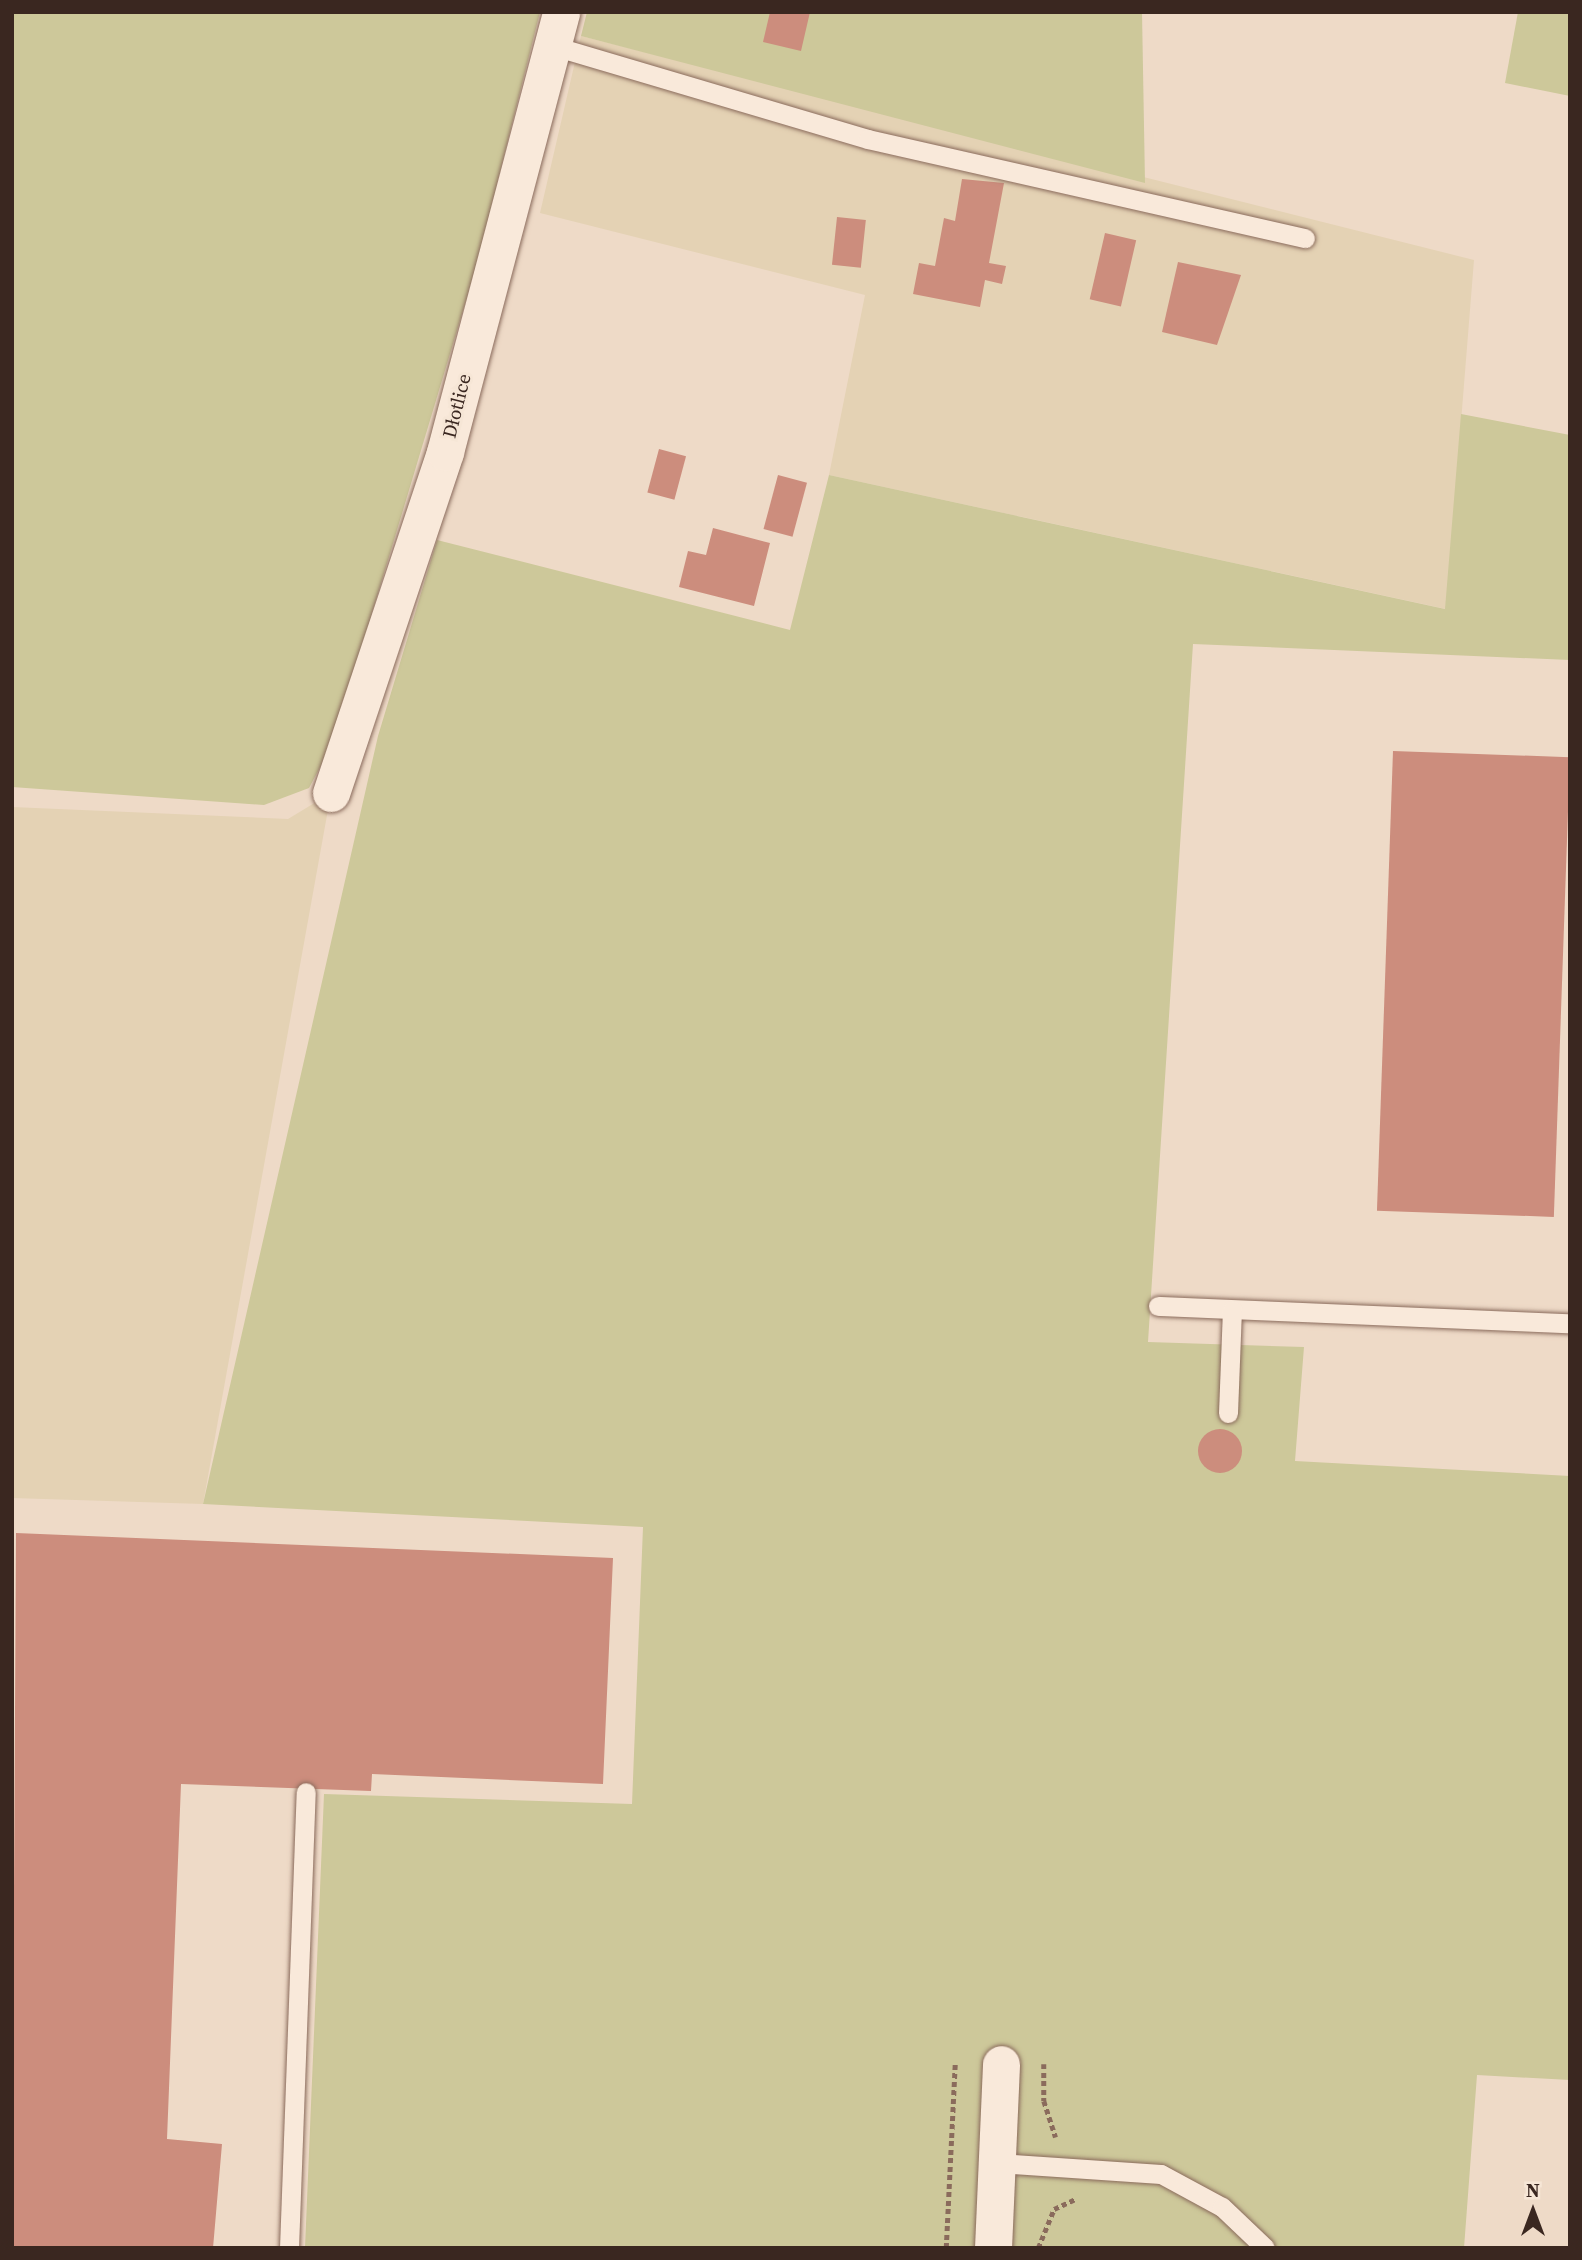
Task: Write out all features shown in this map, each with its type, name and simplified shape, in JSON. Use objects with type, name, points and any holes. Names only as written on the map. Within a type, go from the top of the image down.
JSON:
[{"type":"street","name":"Dłotlice","points":[[331,793],[445,452],[514,177],[558,29]]},
{"type":"street","points":[[993,2248],[1000,2064]]},
{"type":"lane","points":[[558,29],[868,139],[1305,238]]},
{"type":"lane","points":[[1158,1306],[1570,1323]]},
{"type":"lane","points":[[1228,1413],[1232,1310]]},
{"type":"lane","points":[[289,2248],[306,1792]]},
{"type":"lane","points":[[998,2163],[1161,2174],[1223,2207],[1265,2248]]},
{"type":"path","points":[[946,2248],[955,2063]]},
{"type":"path","points":[[1044,2064],[1044,2101],[1057,2138]]},
{"type":"path","points":[[1038,2248],[1054,2209],[1088,2195]]},
{"type":"shaded area","points":[[12,12],[540,12],[477,264],[333,743],[309,788],[264,805],[12,787]]},
{"type":"shaded area","points":[[587,12],[1142,12],[1145,183],[581,36]]},
{"type":"shaded area","points":[[1518,12],[1570,12],[1570,96],[1505,83]]},
{"type":"shaded area","points":[[581,36],[1474,260],[1446,609],[829,475],[865,295],[540,213]]},
{"type":"shaded area","points":[[1461,414],[1570,435],[1570,660],[1193,644],[1148,1342],[1304,1347],[1295,1461],[1570,1476],[1570,2080],[1477,2075],[1464,2248],[305,2248],[324,1794],[632,1804],[643,1527],[203,1504],[378,736],[437,540],[790,630],[829,475],[1445,609]]},
{"type":"shaded area","points":[[331,793],[203,1504],[12,1498],[12,807],[288,819]]},
{"type":"building","points":[[770,12],[810,12],[801,51],[763,42]]},
{"type":"building","points":[[962,179],[1004,183],[989,263],[1006,266],[1002,284],[985,280],[980,307],[913,294],[919,263],[935,266],[944,218],[955,221]]},
{"type":"building","points":[[837,217],[866,220],[861,268],[832,265]]},
{"type":"building","points":[[1105,233],[1136,240],[1121,306],[1090,299]]},
{"type":"building","points":[[1178,262],[1241,275],[1217,345],[1162,332]]},
{"type":"building","points":[[659,449],[686,456],[674,500],[647,492]]},
{"type":"building","points":[[778,475],[807,483],[792,537],[764,529]]},
{"type":"building","points":[[713,528],[770,543],[754,606],[679,587],[688,551],[706,555]]},
{"type":"building","points":[[1393,751],[1570,757],[1554,1217],[1377,1211]]},
{"type":"building","points":[[1220,1429],[1236,1435],[1242,1451],[1236,1467],[1220,1473],[1204,1467],[1198,1451],[1204,1435]]},
{"type":"building","points":[[16,1533],[613,1558],[603,1784],[372,1774],[371,1791],[181,1784],[167,2139],[222,2144],[213,2248],[12,2248]]}]
